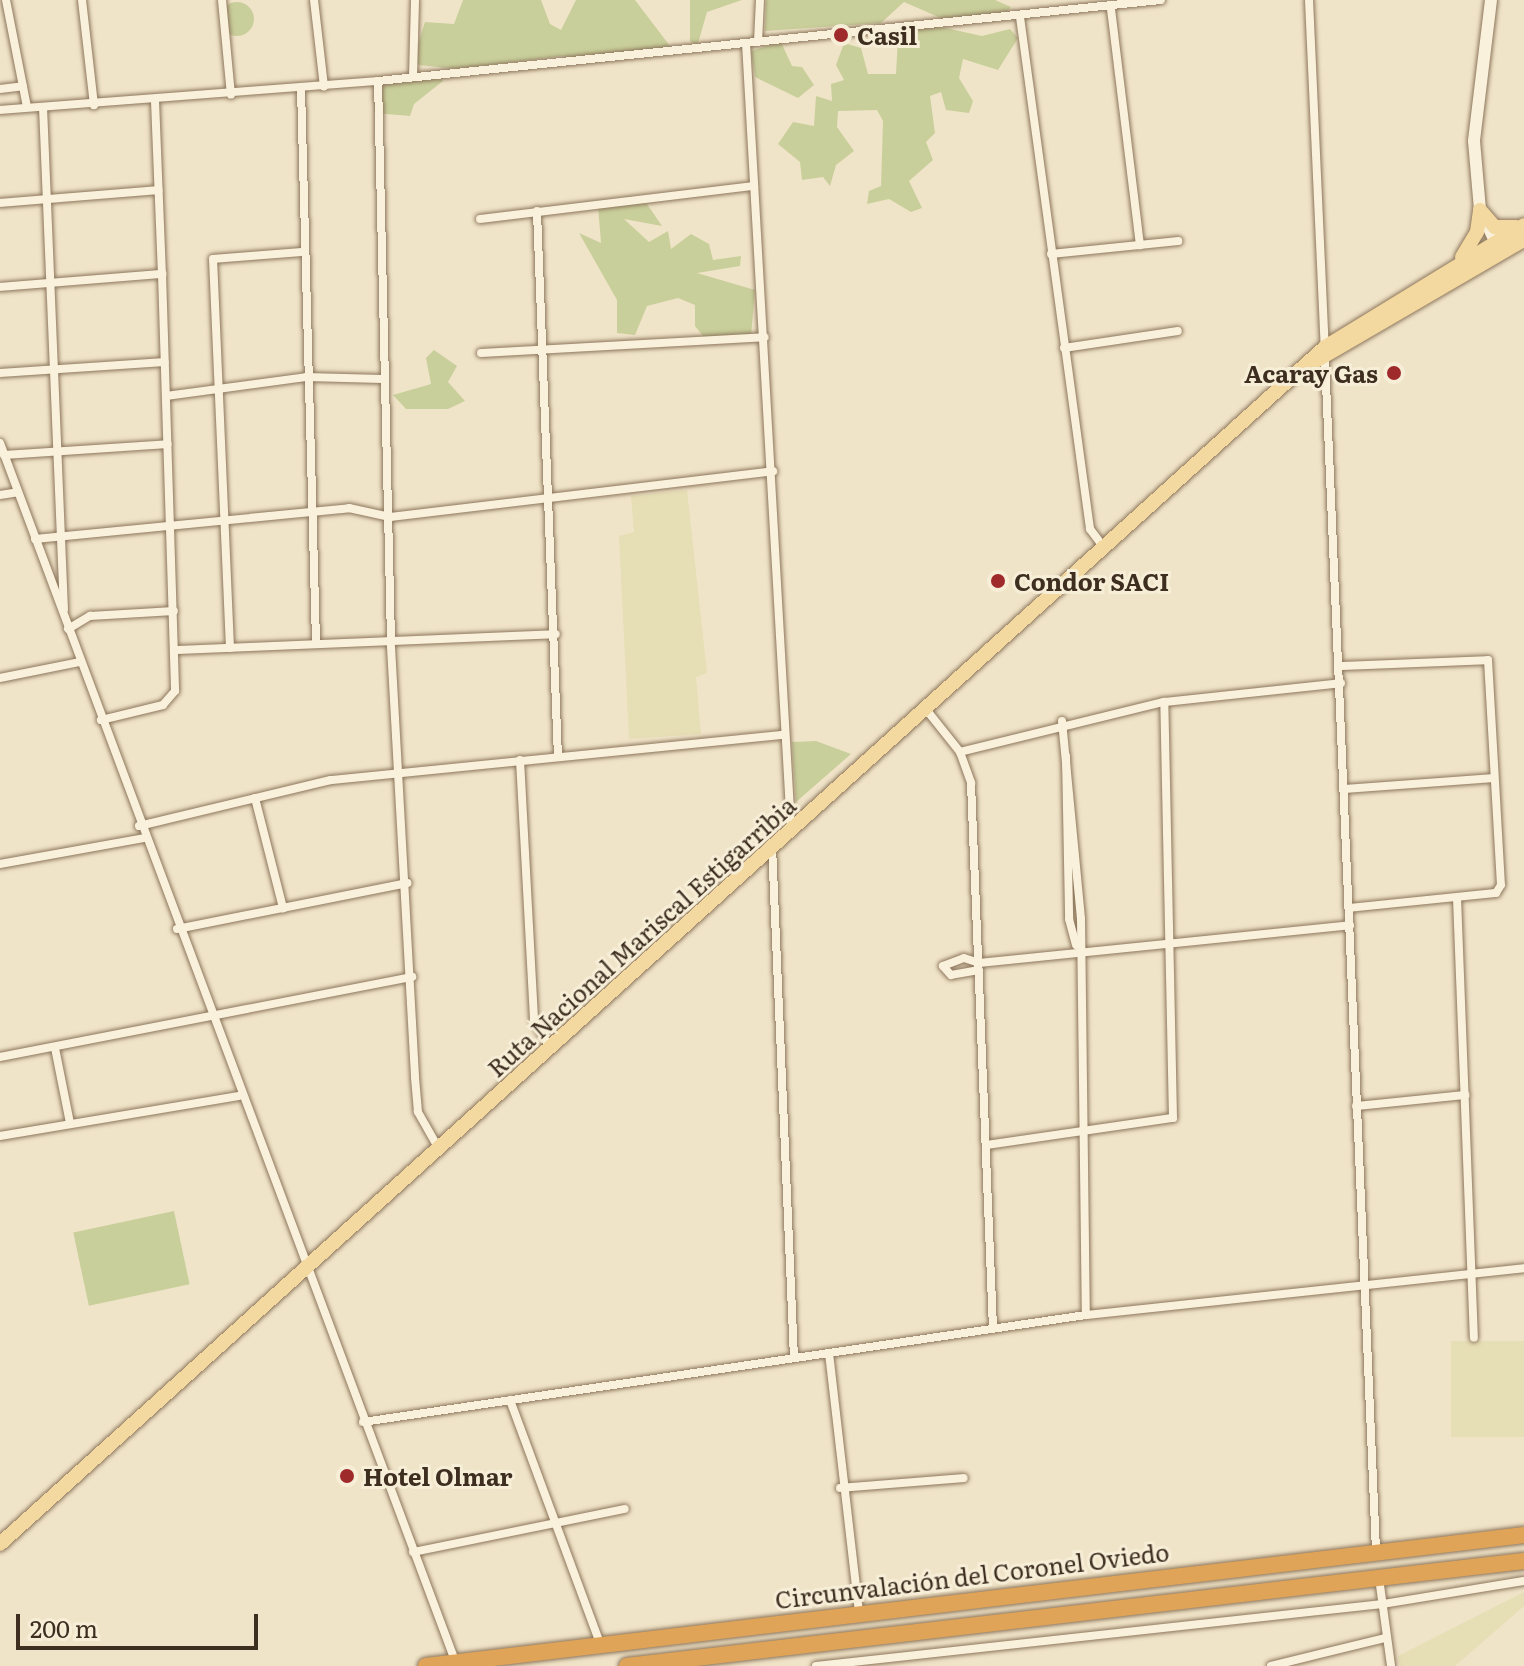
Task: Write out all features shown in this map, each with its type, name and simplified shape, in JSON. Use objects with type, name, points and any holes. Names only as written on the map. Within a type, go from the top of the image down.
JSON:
[{"type":"highway","name":"Circunvalación del Coronel Oviedo","points":[[426,1666],[1376,1549],[1524,1535]]},
{"type":"highway","name":"Circunvalación del Coronel Oviedo","points":[[627,1666],[1524,1561]]},
{"type":"main road","points":[[1446,270],[1472,245],[1480,210],[1474,141],[1491,0]]},
{"type":"main road","points":[[1480,210],[1495,227],[1524,225]]},
{"type":"main road","points":[[1480,210],[1498,248]]},
{"type":"main road","name":"Ruta Nacional Mariscal Estigarribia","points":[[1321,356],[1498,248],[1524,225]]},
{"type":"main road","name":"Ruta Nacional Mariscal Estigarribia","points":[[0,1544],[439,1150],[1102,545],[1321,356],[1446,270],[1524,240]]},
{"type":"street","points":[[82,0],[94,105]]},
{"type":"street","points":[[222,0],[231,95]]},
{"type":"street","points":[[314,0],[324,86]]},
{"type":"street","points":[[413,77],[415,0]]},
{"type":"street","points":[[758,42],[760,0]]},
{"type":"street","points":[[0,110],[231,95],[1111,9],[1161,0]]},
{"type":"street","points":[[1309,0],[1321,356],[1341,683],[1362,1282],[1376,1549]]},
{"type":"street","points":[[4,1],[27,107]]},
{"type":"street","points":[[1111,9],[1140,245]]},
{"type":"street","points":[[1020,17],[1090,529],[1102,545]]},
{"type":"street","points":[[746,43],[773,471],[791,828]]},
{"type":"street","points":[[378,81],[391,640],[418,1112],[439,1150]]},
{"type":"street","points":[[0,89],[23,86]]},
{"type":"street","points":[[301,88],[301,252],[316,643]]},
{"type":"street","points":[[101,720],[172,700],[176,650],[155,101]]},
{"type":"street","points":[[43,107],[64,535],[64,619]]},
{"type":"street","points":[[480,219],[754,186]]},
{"type":"street","points":[[0,203],[158,190]]},
{"type":"street","points":[[537,211],[542,350],[554,500],[558,757]]},
{"type":"street","points":[[1051,254],[1178,241]]},
{"type":"street","points":[[230,648],[213,259],[301,252]]},
{"type":"street","points":[[0,287],[162,274]]},
{"type":"street","points":[[1064,348],[1178,331]]},
{"type":"street","points":[[481,353],[765,337]]},
{"type":"street","points":[[0,373],[165,362]]},
{"type":"street","points":[[166,396],[306,377],[383,379]]},
{"type":"street","points":[[0,443],[210,1019],[456,1663]]},
{"type":"street","points":[[4,455],[168,444]]},
{"type":"street","points":[[35,539],[311,512],[361,509],[390,517],[554,500],[773,471]]},
{"type":"street","points":[[0,495],[18,492]]},
{"type":"street","points":[[68,629],[90,616],[174,611]]},
{"type":"street","points":[[176,650],[391,640],[454,644],[556,634]]},
{"type":"street","points":[[1340,666],[1483,655],[1501,885],[1496,893],[1349,908]]},
{"type":"street","points":[[0,678],[80,662]]},
{"type":"street","points":[[960,752],[1062,721],[1164,702],[1341,683]]},
{"type":"street","points":[[987,1145],[1173,1118],[1172,943],[1164,702]]},
{"type":"street","points":[[924,707],[960,752],[971,783],[993,1328]]},
{"type":"street","points":[[1062,721],[1066,755],[1069,919],[1078,951],[1085,1130],[1086,1315]]},
{"type":"street","points":[[139,826],[255,798],[400,772],[785,735]]},
{"type":"street","points":[[520,760],[534,1020],[550,1048]]},
{"type":"street","points":[[1345,789],[1494,778]]},
{"type":"street","points":[[255,798],[283,908]]},
{"type":"street","points":[[0,864],[144,838]]},
{"type":"street","points":[[772,845],[794,1358]]},
{"type":"street","points":[[177,929],[407,883]]},
{"type":"street","points":[[1457,898],[1474,1338]]},
{"type":"street","points":[[979,967],[1078,951],[1350,925]]},
{"type":"street","points":[[0,1057],[210,1019],[412,977]]},
{"type":"street","points":[[55,1048],[70,1123]]},
{"type":"street","points":[[1356,1106],[1465,1095]]},
{"type":"street","points":[[0,1136],[239,1096]]},
{"type":"street","points":[[363,1422],[1086,1315],[1362,1282],[1524,1268]]},
{"type":"street","points":[[829,1353],[840,1488],[859,1614]]},
{"type":"street","points":[[510,1400],[601,1646]]},
{"type":"street","points":[[840,1488],[964,1478]]},
{"type":"street","points":[[413,1552],[554,1518],[625,1509]]},
{"type":"street","points":[[1379,1578],[1391,1666]]},
{"type":"street","points":[[816,1666],[1383,1604],[1524,1581]]},
{"type":"street","points":[[1271,1666],[1385,1638]]},
{"type":"street","points":[[843,1641],[849,1664]]},
{"type":"shaded area","points":[[687,490],[707,673],[696,677],[701,734],[629,739],[619,536],[634,532],[631,496]]},
{"type":"shaded area","points":[[1451,1341],[1524,1341],[1524,1437],[1451,1437]]},
{"type":"shaded area","points":[[1524,1592],[1524,1606],[1455,1666],[1400,1666],[1398,1656]]},
{"type":"green space","points":[[463,0],[541,0],[550,24],[561,30],[576,0],[635,0],[670,46],[660,55],[594,63],[562,56],[457,69],[419,65],[413,61],[425,22],[454,24]]},
{"type":"green space","points":[[690,0],[742,0],[707,12],[697,47],[690,41]]},
{"type":"green space","points":[[766,0],[995,0],[1011,7],[1005,14],[943,19],[904,2],[881,23],[765,31]]},
{"type":"green space","points":[[237,2],[249,7],[254,19],[249,31],[237,36],[225,31],[220,19],[225,7]]},
{"type":"green space","points":[[918,22],[982,36],[1010,29],[1018,38],[998,70],[963,59],[959,78],[973,101],[969,113],[946,110],[941,92],[930,96],[935,133],[926,142],[933,160],[909,181],[922,208],[911,212],[889,199],[867,204],[869,191],[881,186],[883,121],[877,110],[838,111],[837,127],[854,151],[836,165],[830,186],[823,177],[802,180],[800,162],[778,144],[793,122],[814,126],[816,96],[832,101],[831,84],[844,80],[836,65],[844,43],[861,48],[868,74],[896,74],[898,37]]},
{"type":"green space","points":[[781,42],[792,66],[802,67],[814,85],[798,98],[755,77],[751,51]]},
{"type":"green space","points":[[435,71],[443,81],[414,104],[410,116],[374,113],[374,88]]},
{"type":"green space","points":[[630,196],[643,198],[662,226],[624,219],[649,242],[668,231],[671,249],[691,234],[709,244],[713,260],[741,256],[740,266],[697,273],[755,290],[751,336],[707,341],[695,326],[695,305],[678,298],[647,306],[635,335],[617,333],[617,300],[579,233],[601,243],[598,206]]},
{"type":"green space","points":[[434,350],[457,366],[448,382],[465,401],[448,409],[406,409],[393,395],[431,384],[426,358]]},
{"type":"green space","points":[[816,741],[851,754],[796,802],[792,742]]},
{"type":"green space","points":[[174,1211],[190,1284],[89,1306],[73,1232]]},
{"type":"place","name":"Casil","points":[[841,35]]},
{"type":"place","name":"Acaray Gas","points":[[1394,373]]},
{"type":"place","name":"Condor SACI","points":[[998,581]]},
{"type":"place","name":"Hotel Olmar","points":[[347,1476]]}]
